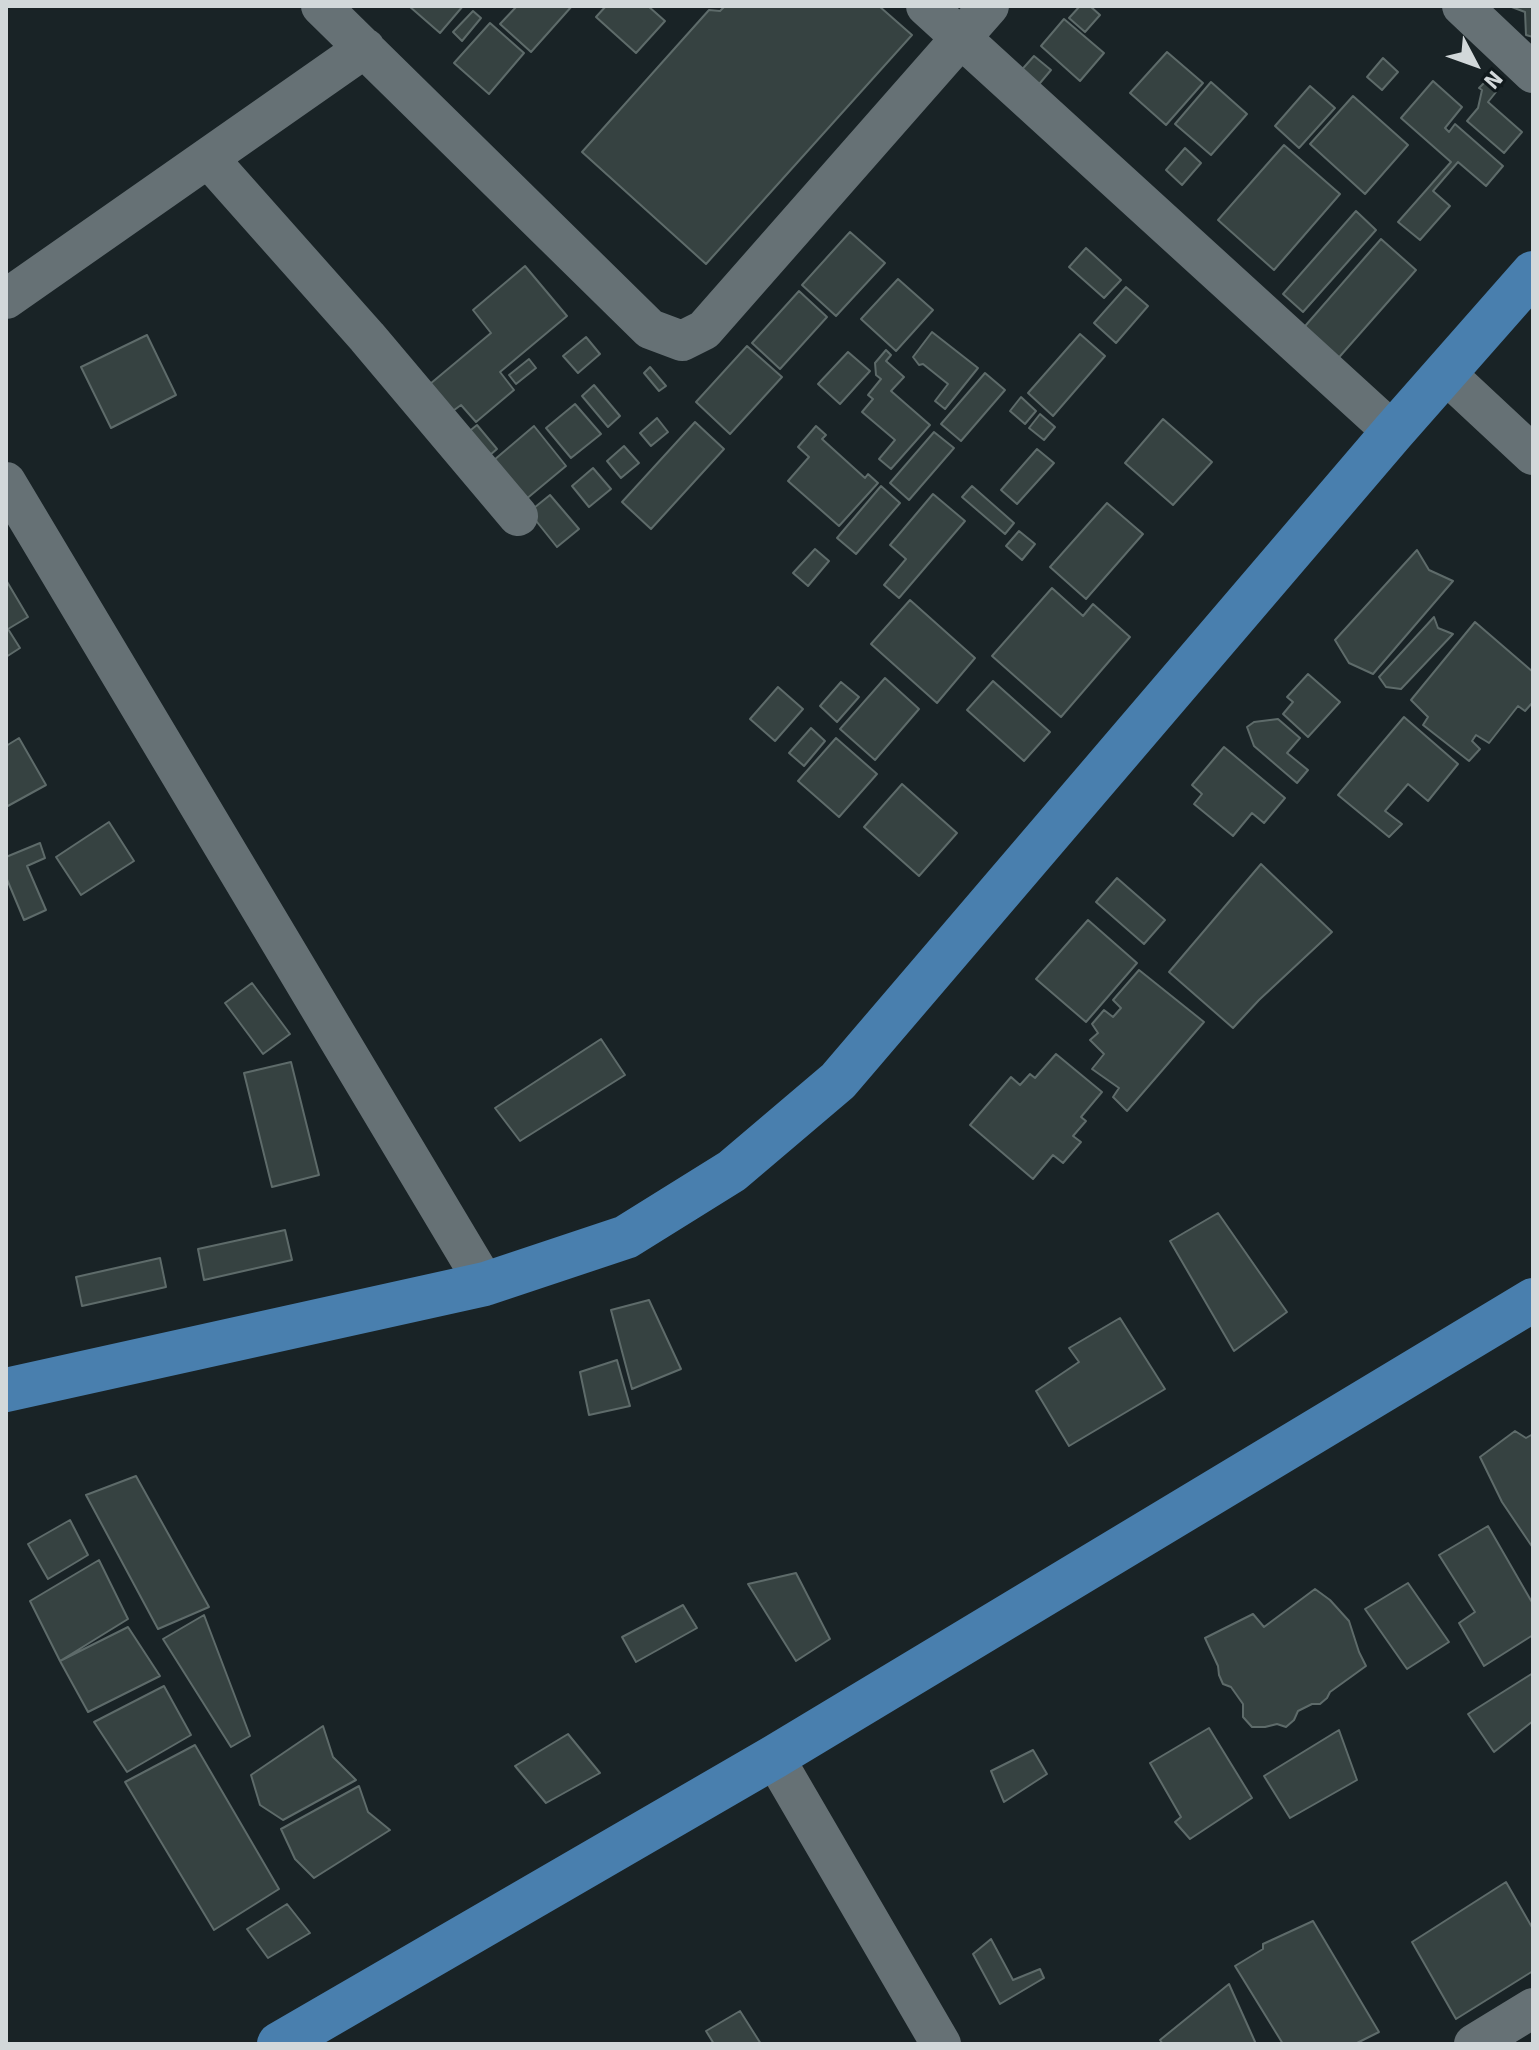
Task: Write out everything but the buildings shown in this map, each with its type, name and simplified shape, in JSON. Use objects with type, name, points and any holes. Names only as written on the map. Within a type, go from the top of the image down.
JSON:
[{"type":"main road","points":[[6,1390],[485,1284],[626,1237],[732,1171],[838,1081],[1393,432],[1533,273]]},
{"type":"main road","points":[[279,2044],[774,1757],[1533,1300]]},
{"type":"street","points":[[321,6],[650,329],[682,341],[704,330],[989,6]]},
{"type":"street","points":[[926,6],[1393,432]]},
{"type":"street","points":[[1462,6],[1533,73]]},
{"type":"street","points":[[6,299],[365,48]]},
{"type":"street","points":[[208,158],[367,337],[518,516]]},
{"type":"street","points":[[1445,373],[1533,455]]},
{"type":"street","points":[[6,482],[485,1284]]},
{"type":"street","points":[[774,1757],[941,2044]]},
{"type":"street","points":[[1474,2044],[1533,2008]]}]
